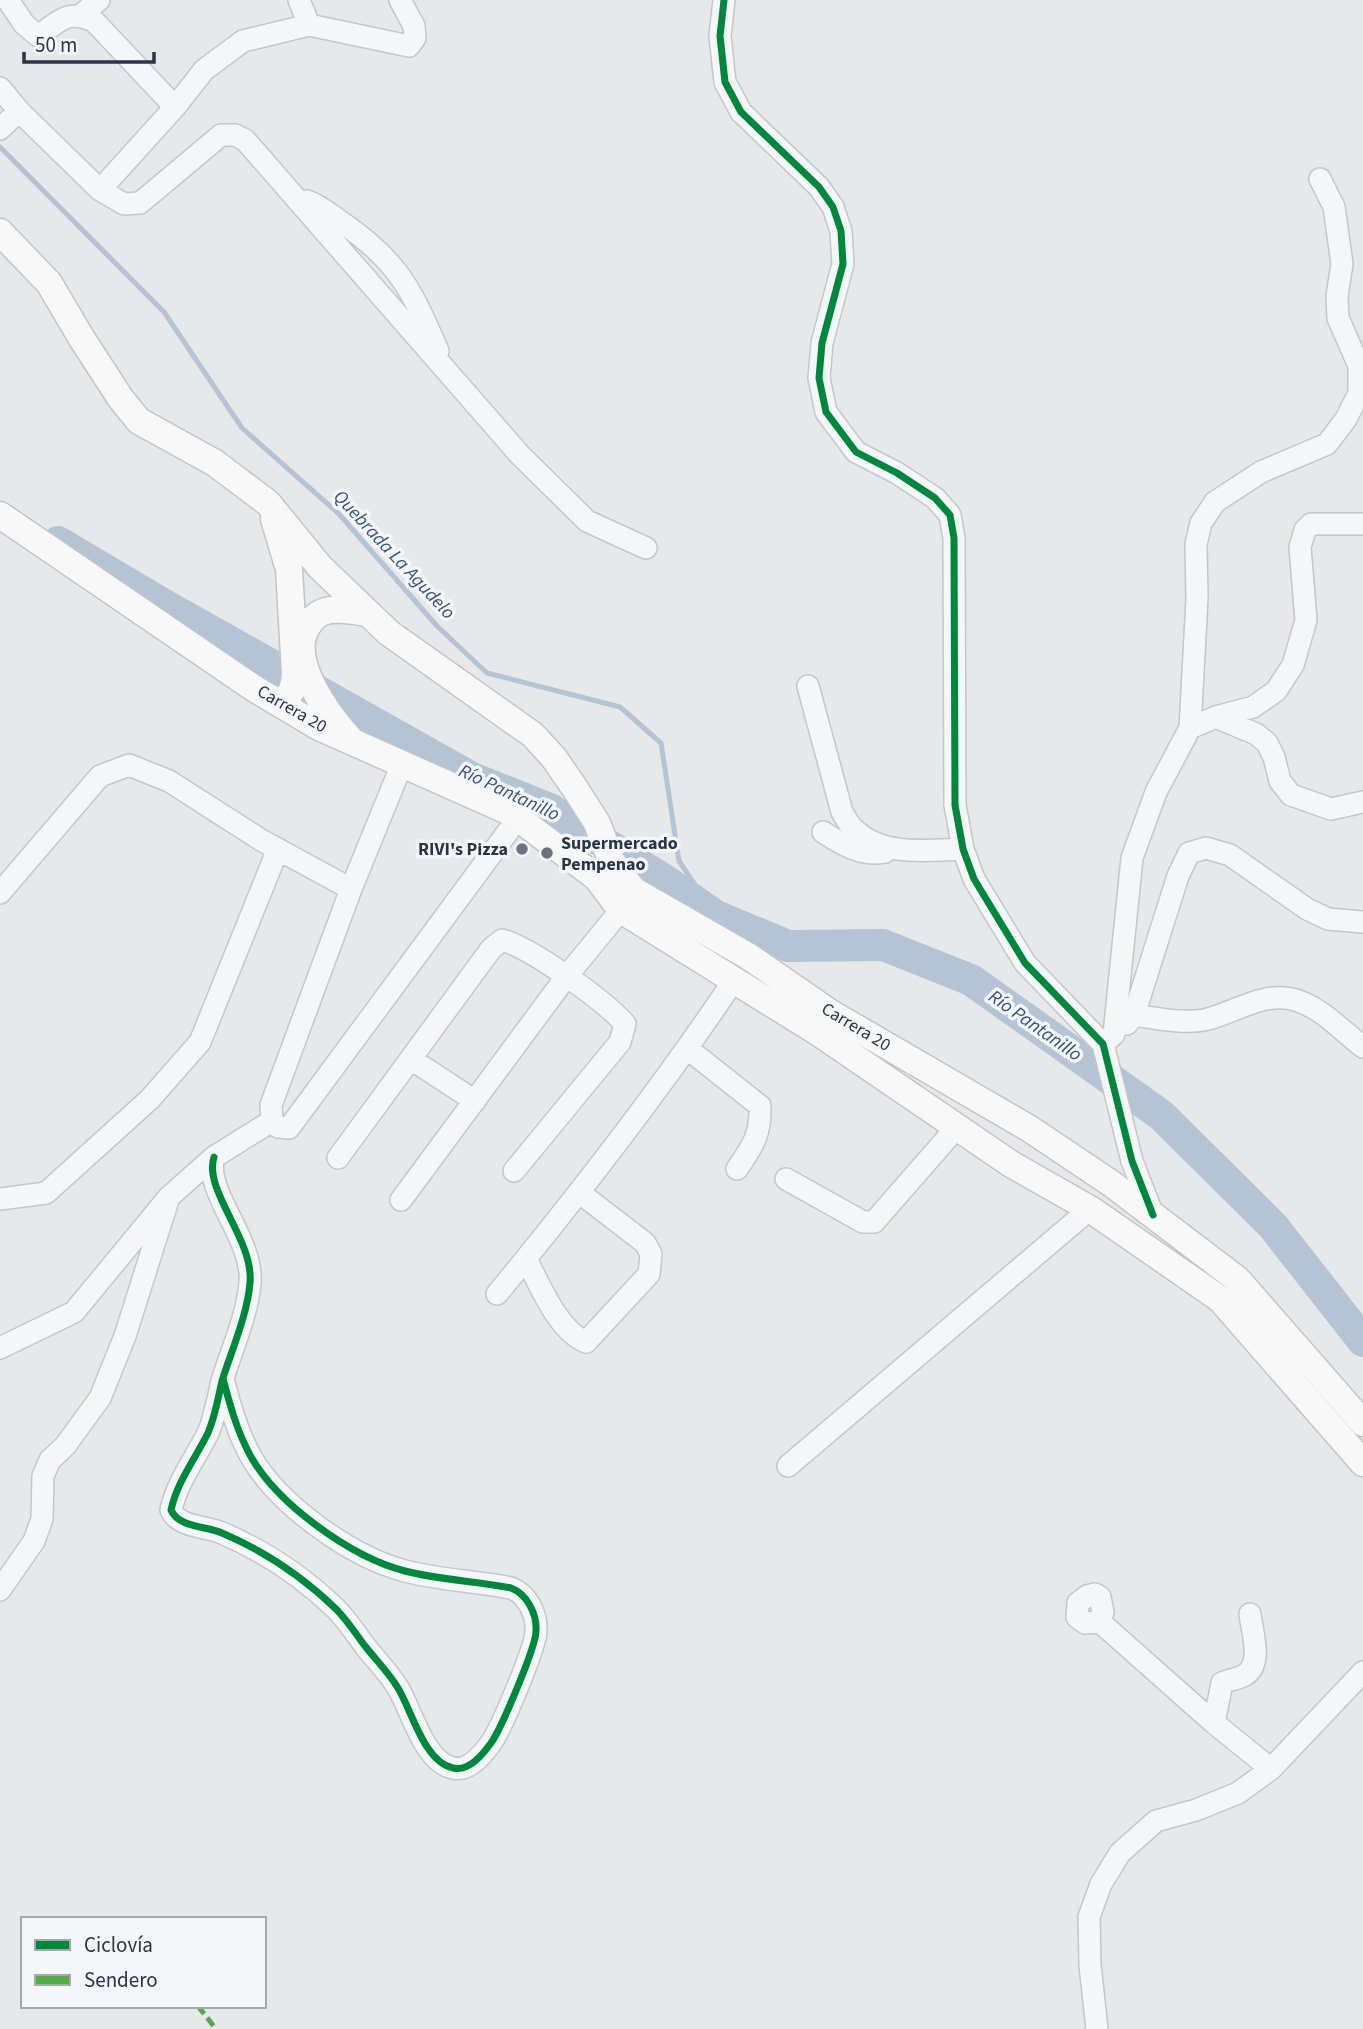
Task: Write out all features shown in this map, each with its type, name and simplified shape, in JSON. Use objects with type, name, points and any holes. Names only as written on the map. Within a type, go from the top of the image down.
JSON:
[{"type":"main road","points":[[0,232],[49,283],[121,399],[139,421],[215,463],[268,503],[320,567],[390,633],[533,735],[554,758],[597,823],[604,870]]},
{"type":"main road","points":[[268,503],[282,539],[289,569],[308,684]]},
{"type":"main road","name":"Carrera 20","points":[[0,515],[319,727],[517,818],[604,870],[627,900],[734,980],[819,1033],[1011,1164],[1090,1209],[1220,1299],[1363,1463]]},
{"type":"main road","points":[[354,743],[308,684],[302,652],[304,632],[312,618],[324,611],[367,612]]},
{"type":"main road","points":[[278,702],[287,698],[294,689],[308,684]]},
{"type":"main road","name":"Carrera 20","points":[[627,900],[748,956],[829,1012],[1030,1129],[1112,1184],[1237,1279],[1363,1423]]},
{"type":"street","points":[[8,0],[24,24],[38,36],[69,15],[80,15],[94,21],[175,107]]},
{"type":"street","points":[[80,15],[99,0]]},
{"type":"street","points":[[299,0],[309,25]]},
{"type":"street","points":[[100,190],[175,107],[204,70],[243,41],[309,25],[410,46],[415,38],[414,26],[400,0]]},
{"type":"street","points":[[724,0],[720,36],[725,82],[741,113],[819,187],[833,207],[841,231],[843,264],[822,343],[819,378],[826,412],[856,452],[897,473],[935,498],[950,515],[954,538],[955,805],[963,849],[974,879],[1026,963],[1108,1045]]},
{"type":"street","points":[[0,88],[19,111],[100,190],[124,204],[140,203],[221,135],[235,135],[246,140],[520,455],[587,521],[646,548]]},
{"type":"street","points":[[0,129],[19,111]]},
{"type":"street","points":[[1153,1215],[1132,1161],[1108,1045],[1132,858],[1156,792],[1190,728],[1197,599],[1196,544],[1201,523],[1215,502],[1261,472],[1327,444],[1346,419],[1359,393],[1359,366],[1338,318],[1337,296],[1342,264],[1334,207],[1320,179]]},
{"type":"street","points":[[295,197],[313,203],[371,242],[394,266],[414,296],[445,369]]},
{"type":"street","points":[[1190,728],[1216,717],[1253,707],[1276,691],[1293,664],[1306,620],[1300,547],[1305,530],[1311,524],[1363,524]]},
{"type":"street","points":[[808,686],[842,812],[854,830],[861,835],[897,850]]},
{"type":"street","points":[[1216,717],[1256,734],[1266,743],[1274,758],[1280,781],[1292,795],[1331,809],[1363,802]]},
{"type":"street","points":[[402,764],[351,889],[271,1105],[272,1121],[278,1127],[289,1128],[517,818]]},
{"type":"street","points":[[0,893],[100,776],[128,765],[169,781],[278,849],[351,889]]},
{"type":"street","points":[[823,832],[855,850],[874,855],[897,850],[963,849]]},
{"type":"street","points":[[1108,1045],[1134,1015],[1178,876],[1189,853],[1206,848],[1230,855],[1307,909],[1328,919],[1363,922]]},
{"type":"street","points":[[0,1199],[46,1193],[150,1099],[200,1042],[278,849]]},
{"type":"street","points":[[401,1200],[566,977],[627,900]]},
{"type":"street","points":[[338,1158],[491,949],[502,940],[516,944],[566,977],[615,1013],[625,1024],[620,1042],[514,1171]]},
{"type":"street","points":[[497,1294],[580,1193],[688,1049],[734,980]]},
{"type":"street","points":[[1134,1015],[1203,1020],[1265,999],[1290,999],[1315,1008],[1363,1047]]},
{"type":"street","points":[[688,1049],[760,1106],[761,1124],[754,1144],[737,1169]]},
{"type":"street","points":[[411,1059],[475,1101]]},
{"type":"street","points":[[0,1348],[74,1312],[169,1196],[215,1157],[272,1121]]},
{"type":"street","points":[[786,1179],[863,1222],[874,1222],[957,1127]]},
{"type":"street","points":[[215,1157],[212,1165],[219,1194],[248,1257],[250,1283],[223,1379],[209,1430],[174,1497],[171,1510],[179,1521],[220,1531],[255,1548],[309,1583],[339,1612],[398,1688],[431,1753],[440,1763],[454,1769],[466,1768],[492,1742],[530,1656],[536,1630],[529,1605],[522,1594],[511,1588],[405,1571],[365,1554],[318,1527],[295,1510],[250,1456],[234,1419],[223,1379]]},
{"type":"street","points":[[526,1259],[561,1322],[575,1338],[586,1342],[649,1275],[651,1254],[645,1243],[580,1193]]},
{"type":"street","points":[[0,1590],[34,1541],[42,1519],[43,1476],[50,1460],[65,1446],[100,1398],[125,1336],[169,1196]]},
{"type":"street","points":[[788,1466],[1090,1209]]},
{"type":"street","points":[[1214,1723],[1222,1683],[1245,1675],[1254,1667],[1250,1614]]},
{"type":"street","points":[[1100,1622],[1214,1723],[1272,1769]]},
{"type":"street","points":[[1097,2029],[1090,1965],[1089,1917],[1101,1884],[1120,1853],[1156,1821],[1196,1810],[1238,1793],[1272,1769],[1363,1672]]},
{"type":"waterway","name":"Quebrada La Agudelo","points":[[0,147],[164,312],[242,428],[339,514],[437,626],[487,673],[620,707],[661,743],[679,861],[716,916]]},
{"type":"waterway","name":"Río Pantanillo","points":[[58,542],[166,606],[472,778],[550,809],[663,879],[716,916],[788,946],[883,945],[971,980],[1161,1115],[1273,1226],[1363,1341]]},
{"type":"marked path","points":[[200,2008],[216,2029]]},
{"type":"cycle path","points":[[724,0],[720,36],[725,82],[741,112],[819,187],[833,207],[841,231],[843,264],[822,343],[819,378],[826,412],[856,452],[897,473],[935,498],[950,515],[954,538],[955,805],[963,849],[974,879],[1025,963],[1103,1044],[1132,1161],[1153,1215]]},
{"type":"cycle path","points":[[214,1157],[216,1185],[245,1250],[250,1283],[242,1320],[222,1381],[210,1427],[182,1480],[171,1510],[180,1520],[222,1533],[268,1557],[323,1597],[344,1618],[394,1682],[434,1756],[453,1768],[470,1765],[496,1735],[524,1670],[536,1631],[530,1605],[522,1595],[511,1588],[418,1574],[384,1564],[339,1541],[317,1526],[278,1492],[250,1455],[231,1408],[223,1379]]},
{"type":"place","name":"RIVI's Pizza","points":[[522,849]]},
{"type":"place","name":"Supermercado Pempenao","points":[[547,853]]}]
